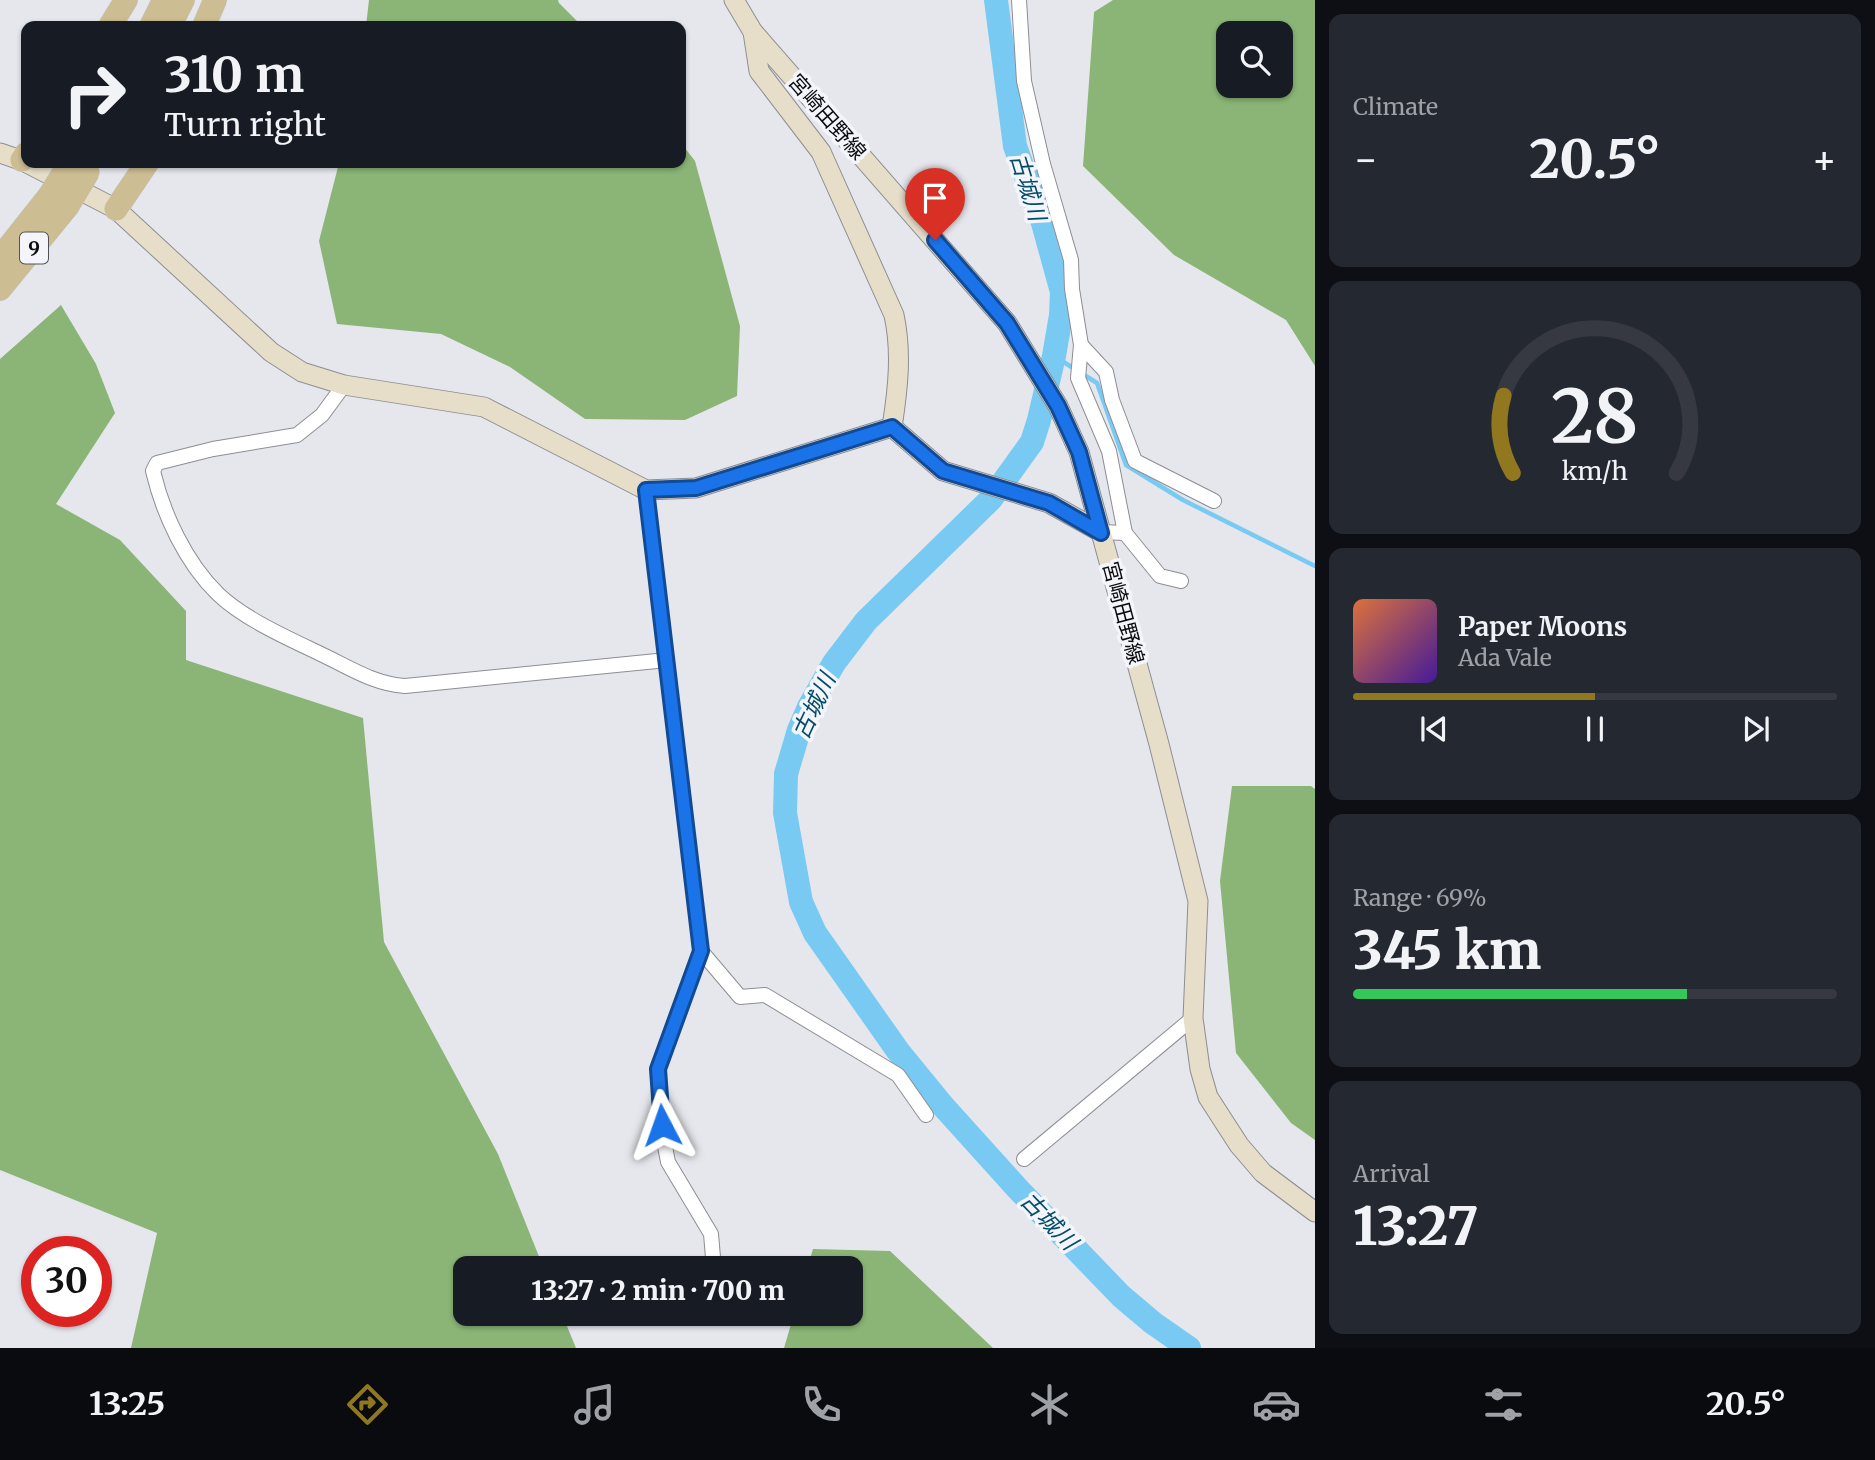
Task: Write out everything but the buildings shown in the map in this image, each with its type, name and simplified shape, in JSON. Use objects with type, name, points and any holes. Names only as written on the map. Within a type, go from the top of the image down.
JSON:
[{"type":"main road","points":[[113,21],[126,0]]},
{"type":"main road","points":[[154,21],[164,0]]},
{"type":"main road","points":[[172,21],[183,0]]},
{"type":"main road","points":[[206,21],[215,0]]},
{"type":"main road","name":"9","points":[[0,289],[78,168]]},
{"type":"main road","points":[[116,209],[144,168]]},
{"type":"main road","name":"9","points":[[0,258],[58,201]]},
{"type":"street","name":"宮崎田野線","points":[[734,0],[753,33],[1007,323],[1058,406],[1079,452],[1159,744],[1198,901],[1193,1017],[1200,1069],[1208,1097],[1238,1145],[1264,1173],[1315,1212]]},
{"type":"street","points":[[1019,0],[1024,81],[1043,164],[1070,260],[1081,345],[1078,378],[1109,451],[1125,533],[1160,576],[1181,581]]},
{"type":"street","points":[[753,33],[759,71],[821,152],[894,315],[899,341],[897,398],[892,427]]},
{"type":"street","points":[[39,168],[116,209],[271,352],[302,372],[344,385],[484,407],[646,490],[696,488],[892,427]]},
{"type":"street","points":[[1081,345],[1106,372],[1112,400],[1135,461],[1214,501]]},
{"type":"street","points":[[344,385],[323,415],[298,435],[214,449],[157,463],[153,471],[157,490],[176,533],[194,564],[219,594],[245,613],[300,644],[385,685],[405,686],[667,660]]},
{"type":"street","points":[[892,427],[943,471],[1049,503],[1101,533],[1125,533]]},
{"type":"street","points":[[646,490],[701,951],[658,1069],[662,1125],[668,1162],[711,1234],[713,1256]]},
{"type":"street","points":[[701,951],[740,997],[765,995],[898,1075],[926,1115]]},
{"type":"street","points":[[1024,1159],[1193,1017]]},
{"type":"green space","points":[[369,0],[558,0],[577,21],[367,21]]},
{"type":"green space","points":[[1113,0],[1315,0],[1315,366],[1286,320],[1174,255],[1083,166],[1094,12]]},
{"type":"green space","points":[[686,149],[695,161],[740,326],[737,396],[685,420],[585,419],[510,367],[441,334],[337,324],[319,241],[338,168],[686,168]]},
{"type":"green space","points":[[61,305],[96,364],[115,413],[56,504],[120,540],[186,611],[186,660],[363,718],[384,942],[498,1154],[539,1256],[453,1256],[453,1326],[567,1326],[576,1348],[131,1348],[157,1233],[0,1170],[0,359]]},
{"type":"green space","points":[[1232,786],[1311,786],[1315,789],[1315,1140],[1291,1123],[1236,1053],[1220,881]]},
{"type":"green space","points":[[813,1249],[890,1251],[993,1348],[784,1348],[790,1326],[863,1326],[863,1256],[811,1256]]},
{"type":"waterway","name":"古城川","points":[[996,0],[1015,146],[1043,223],[1062,292],[1054,356],[1039,420],[1032,442],[991,499],[866,621],[834,663],[799,730],[786,774],[785,813],[801,902],[815,933],[898,1051],[1017,1188],[1121,1296],[1189,1348]]},
{"type":"waterway","points":[[1054,356],[1097,383],[1126,465],[1183,500],[1315,566]]},
{"type":"route","points":[[662,1125],[658,1069],[701,951],[646,490],[696,488],[892,427],[943,471],[1049,503],[1101,533],[1079,452],[1034,363],[1007,323],[935,240]]}]
